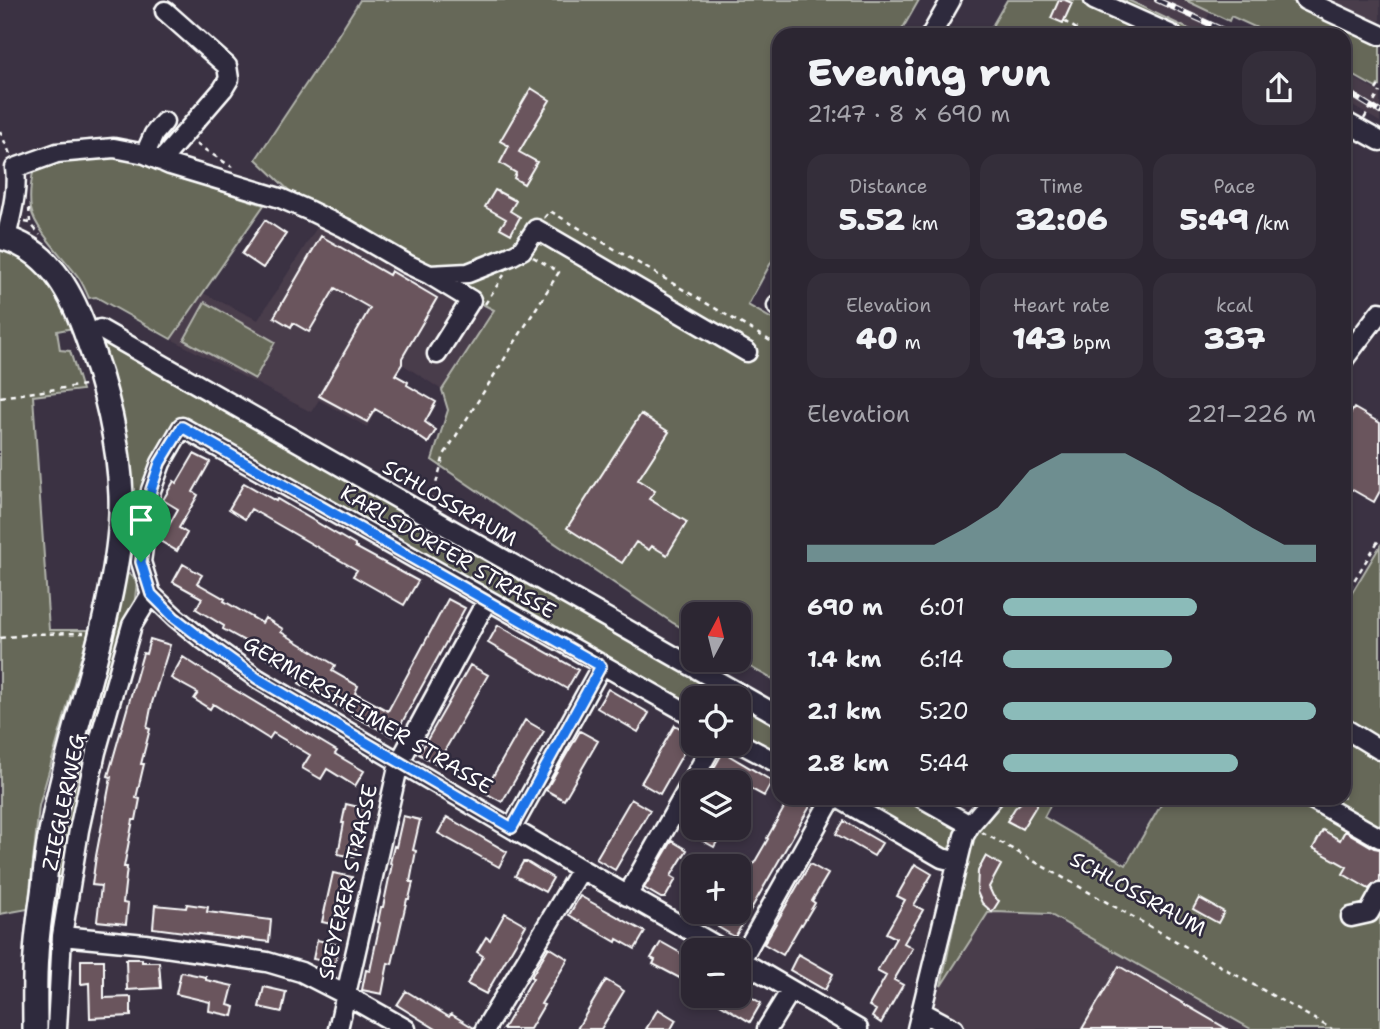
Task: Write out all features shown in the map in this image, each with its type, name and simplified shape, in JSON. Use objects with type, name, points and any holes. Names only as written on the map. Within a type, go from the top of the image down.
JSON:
[{"type":"main road","points":[[3,238],[22,244],[49,264],[59,276],[78,311],[103,383],[115,433],[121,498],[117,558],[102,635],[52,825],[36,954],[35,1029]]},
{"type":"street","points":[[935,28],[951,0]]},
{"type":"street","points":[[1094,0],[1156,28]]},
{"type":"street","points":[[1305,0],[1380,35]]},
{"type":"street","points":[[153,157],[184,136],[229,79],[227,66],[165,11]]},
{"type":"street","points":[[153,157],[154,134],[164,122]]},
{"type":"street","points":[[1351,125],[1380,141]]},
{"type":"street","points":[[3,238],[16,194],[15,168],[57,153],[114,148],[153,157],[170,165],[280,198],[310,211],[471,300],[437,354]]},
{"type":"street","points":[[430,275],[468,273],[516,253],[536,229],[747,352]]},
{"type":"street","points":[[1351,350],[1380,312]]},
{"type":"street","name":"SCHLOSSRAUM","points":[[100,329],[772,712]]},
{"type":"street","name":"GERMERSHEIMER STRASSE","points":[[182,427],[160,463],[151,490],[141,562],[151,594],[174,617],[258,679],[702,938]]},
{"type":"street","name":"KARLSDORFER STRASSE","points":[[182,427],[681,709]]},
{"type":"street","points":[[117,558],[141,562]]},
{"type":"street","name":"ZIEGLERWEG","points":[[57,1029],[62,936],[79,830],[96,752],[132,625],[151,594]]},
{"type":"street","name":"SPEYERER STRASSE","points":[[338,1029],[399,763],[487,600]]},
{"type":"street","points":[[512,828],[601,666]]},
{"type":"street","points":[[1351,733],[1380,750]]},
{"type":"street","points":[[751,749],[772,760]]},
{"type":"street","points":[[627,896],[706,756]]},
{"type":"street","points":[[751,940],[828,805]]},
{"type":"street","points":[[850,805],[942,858],[958,862]]},
{"type":"street","points":[[934,805],[970,825]]},
{"type":"street","points":[[954,1029],[920,1020],[964,836],[987,805]]},
{"type":"street","points":[[1322,805],[1380,838]]},
{"type":"street","points":[[485,1029],[581,869]]},
{"type":"street","points":[[1351,917],[1369,913],[1380,893]]},
{"type":"street","points":[[62,936],[145,944],[267,962],[301,972],[406,1029]]},
{"type":"street","points":[[751,966],[858,1029]]},
{"type":"street","points":[[767,1029],[791,990]]},
{"type":"path","points":[[1064,20],[1076,28]]},
{"type":"path","points":[[1364,119],[1380,84]]},
{"type":"path","points":[[0,131],[15,168]]},
{"type":"path","points":[[184,136],[240,172]]},
{"type":"path","points":[[536,229],[550,211],[772,342]]},
{"type":"path","points":[[427,515],[444,454],[559,272],[516,253],[480,313],[467,305]]},
{"type":"path","points":[[0,397],[103,383]]},
{"type":"path","points":[[1351,586],[1380,538]]},
{"type":"path","points":[[0,638],[32,634],[102,635]]},
{"type":"path","name":"SCHLOSSRAUM","points":[[970,825],[1332,1029]]},
{"type":"shaded area","points":[[1128,0],[1185,0],[1210,12],[1203,28],[1187,28]]},
{"type":"shaded area","points":[[1321,0],[1380,0],[1380,25]]},
{"type":"shaded area","points":[[1351,76],[1380,93],[1380,122],[1351,105]]},
{"type":"shaded area","points":[[321,221],[494,310],[442,390],[402,364],[367,427],[319,400],[311,412],[171,339],[203,293],[258,320]]},
{"type":"shaded area","points":[[988,913],[1050,916],[1249,1029],[924,1029],[941,986]]},
{"type":"green space","points":[[360,0],[919,0],[903,28],[772,28],[772,261],[748,305],[772,319],[772,679],[751,667],[751,602],[681,602],[681,627],[432,460],[448,410],[442,390],[494,310],[321,221],[256,159]]},
{"type":"green space","points":[[1007,0],[1128,0],[1186,28],[991,28]]},
{"type":"green space","points":[[1185,0],[1291,0],[1350,28],[1257,28],[1231,16],[1229,21]]},
{"type":"green space","points":[[1351,28],[1380,42],[1380,86],[1376,88],[1351,74]]},
{"type":"green space","points":[[112,155],[142,160],[181,178],[264,205],[171,339],[96,297],[89,298],[79,278],[38,226],[31,209],[35,165],[52,160]]},
{"type":"green space","points":[[0,247],[32,263],[51,281],[73,328],[57,331],[60,350],[70,351],[82,390],[33,396],[49,630],[89,630],[39,806],[28,909],[0,914]]},
{"type":"green space","points":[[205,302],[275,342],[255,379],[184,340]]},
{"type":"green space","points":[[99,334],[681,665],[681,672],[693,672],[718,686],[681,686],[681,703],[179,419],[137,546],[133,548],[128,543],[123,421]]},
{"type":"green space","points":[[1380,546],[1380,832],[1332,805],[1351,805],[1351,594]]},
{"type":"green space","points":[[130,574],[137,581],[132,625],[96,752],[57,1029],[35,1029],[52,825],[124,575]]},
{"type":"green space","points":[[751,705],[772,717],[772,755],[751,743]]},
{"type":"green space","points":[[860,805],[926,805],[962,825],[946,853]]},
{"type":"green space","points":[[995,805],[1050,805],[1044,817],[1126,865],[1161,805],[1307,805],[1380,846],[1380,1029],[1251,1029],[1049,914],[988,913],[941,986],[960,895],[965,855],[977,821]]},
{"type":"building","points":[[1059,0],[1072,3],[1063,23],[1051,18]]},
{"type":"building","points":[[531,88],[550,100],[519,152],[537,162],[524,184],[514,178],[516,173],[500,163],[509,146],[500,141]]},
{"type":"building","points":[[495,190],[516,201],[510,211],[520,217],[511,234],[500,228],[506,219],[485,207]]},
{"type":"building","points":[[265,220],[286,234],[263,268],[242,254]]},
{"type":"building","points":[[321,236],[389,275],[391,271],[437,298],[395,375],[436,402],[425,422],[436,430],[428,443],[375,409],[367,422],[319,396],[370,308],[335,288],[309,332],[293,323],[291,327],[274,317]]},
{"type":"building","points":[[1354,408],[1380,423],[1380,491],[1374,502],[1351,489],[1351,413]]},
{"type":"building","points":[[641,414],[669,432],[638,480],[655,491],[649,499],[687,522],[667,555],[652,546],[649,550],[636,542],[622,563],[567,528]]},
{"type":"building","points":[[194,454],[210,462],[193,492],[198,495],[179,528],[187,533],[177,551],[160,541],[178,509],[163,500],[174,481],[177,483]]},
{"type":"building","points":[[244,483],[276,501],[277,499],[355,547],[418,581],[404,605],[353,576],[357,570],[251,509],[245,519],[229,509]]},
{"type":"building","points":[[183,564],[202,575],[197,583],[262,623],[265,618],[283,629],[281,632],[335,665],[332,671],[358,686],[355,693],[388,711],[448,599],[465,608],[394,737],[299,683],[301,678],[249,647],[250,644],[196,609],[202,598],[173,582]]},
{"type":"building","points":[[498,625],[578,670],[567,689],[488,643]]},
{"type":"building","points":[[150,639],[170,645],[152,703],[147,728],[150,729],[136,798],[140,799],[124,867],[127,867],[123,903],[128,904],[126,924],[97,921],[101,886],[92,885],[111,777],[108,776],[143,653],[146,654]]},
{"type":"building","points":[[183,657],[337,751],[335,754],[364,771],[355,786],[327,769],[321,779],[302,768],[310,755],[273,733],[269,739],[213,704],[210,709],[194,699],[198,693],[171,678]]},
{"type":"building","points":[[470,665],[488,675],[437,764],[419,754]]},
{"type":"building","points":[[608,689],[649,713],[638,732],[597,708]]},
{"type":"building","points":[[525,720],[544,731],[502,802],[484,792]]},
{"type":"building","points":[[675,725],[681,729],[682,756],[660,794],[641,783]]},
{"type":"building","points":[[580,731],[598,741],[564,800],[546,790]]},
{"type":"building","points":[[721,756],[730,756],[772,781],[764,796],[751,789],[751,770],[713,770]]},
{"type":"building","points":[[631,799],[650,810],[615,870],[596,859]]},
{"type":"building","points":[[346,804],[367,809],[354,857],[338,854]]},
{"type":"building","points":[[784,805],[811,805],[751,909],[751,868]]},
{"type":"building","points":[[1018,805],[1037,805],[1022,829],[1007,821]]},
{"type":"building","points":[[403,816],[420,820],[413,850],[416,851],[410,882],[413,882],[392,964],[388,963],[382,994],[362,990],[366,970],[370,971],[381,907],[392,864],[390,863]]},
{"type":"building","points":[[447,817],[507,852],[499,867],[438,833]]},
{"type":"building","points":[[844,821],[882,843],[874,856],[836,834]]},
{"type":"building","points":[[1323,830],[1340,840],[1345,831],[1380,849],[1380,882],[1369,889],[1343,874],[1347,867],[1313,848]]},
{"type":"building","points":[[701,840],[718,840],[714,847]]},
{"type":"building","points":[[672,841],[687,850],[681,854],[681,860],[671,876],[676,879],[665,898],[644,888]]},
{"type":"building","points":[[986,856],[1001,865],[989,887],[999,901],[992,912],[982,903],[977,892],[978,871]]},
{"type":"building","points":[[523,862],[553,878],[545,892],[515,876]]},
{"type":"building","points":[[810,864],[828,874],[812,901],[815,903],[783,955],[764,944]]},
{"type":"building","points":[[915,864],[932,874],[914,905],[923,910],[904,943],[913,948],[894,980],[903,985],[881,1023],[872,1017],[876,1010],[869,1006],[886,976],[877,971],[896,938],[886,933],[905,900],[897,896]]},
{"type":"building","points":[[333,873],[352,877],[340,926],[322,922]]},
{"type":"building","points":[[580,896],[645,932],[635,949],[617,939],[616,942],[569,915]]},
{"type":"building","points":[[1199,898],[1224,912],[1218,923],[1193,909]]},
{"type":"building","points":[[187,904],[208,907],[207,912],[271,920],[269,942],[153,928],[155,905],[186,908]]},
{"type":"building","points":[[505,913],[526,925],[486,994],[467,984],[483,956],[477,952],[486,937],[490,940]]},
{"type":"building","points":[[720,924],[742,924],[735,937],[718,927]]},
{"type":"building","points":[[317,940],[339,945],[335,963],[313,959]]},
{"type":"building","points":[[661,942],[681,953],[681,979],[653,964],[655,960],[651,958]]},
{"type":"building","points":[[549,947],[568,959],[541,1004],[544,1005],[530,1029],[503,1029],[533,978],[531,977]]},
{"type":"building","points":[[798,954],[833,974],[825,990],[790,970]]},
{"type":"building","points":[[126,959],[159,962],[161,988],[127,990]]},
{"type":"building","points":[[81,960],[104,960],[104,998],[131,997],[131,1016],[90,1018],[89,983],[81,984]]},
{"type":"building","points":[[1119,966],[1227,1029],[1082,1029]]},
{"type":"building","points":[[181,972],[233,986],[228,1005],[235,1007],[233,1016],[209,1011],[210,1002],[176,994]]},
{"type":"building","points":[[606,980],[624,991],[601,1029],[577,1029]]},
{"type":"building","points":[[264,987],[286,992],[282,1012],[259,1007]]},
{"type":"building","points":[[406,991],[474,1029],[436,1029],[397,1005]]},
{"type":"building","points":[[751,997],[761,1003],[750,1022],[727,1008],[751,1008]]},
{"type":"building","points":[[658,1009],[676,1020],[671,1029],[646,1029]]},
{"type":"railway","points":[[1157,0],[1219,28]]},
{"type":"railway","points":[[1351,94],[1380,112]]},
{"type":"route","points":[[182,427],[601,666],[512,828],[258,679],[229,659],[174,617],[151,594],[141,562],[151,490],[160,463],[182,427]]}]
